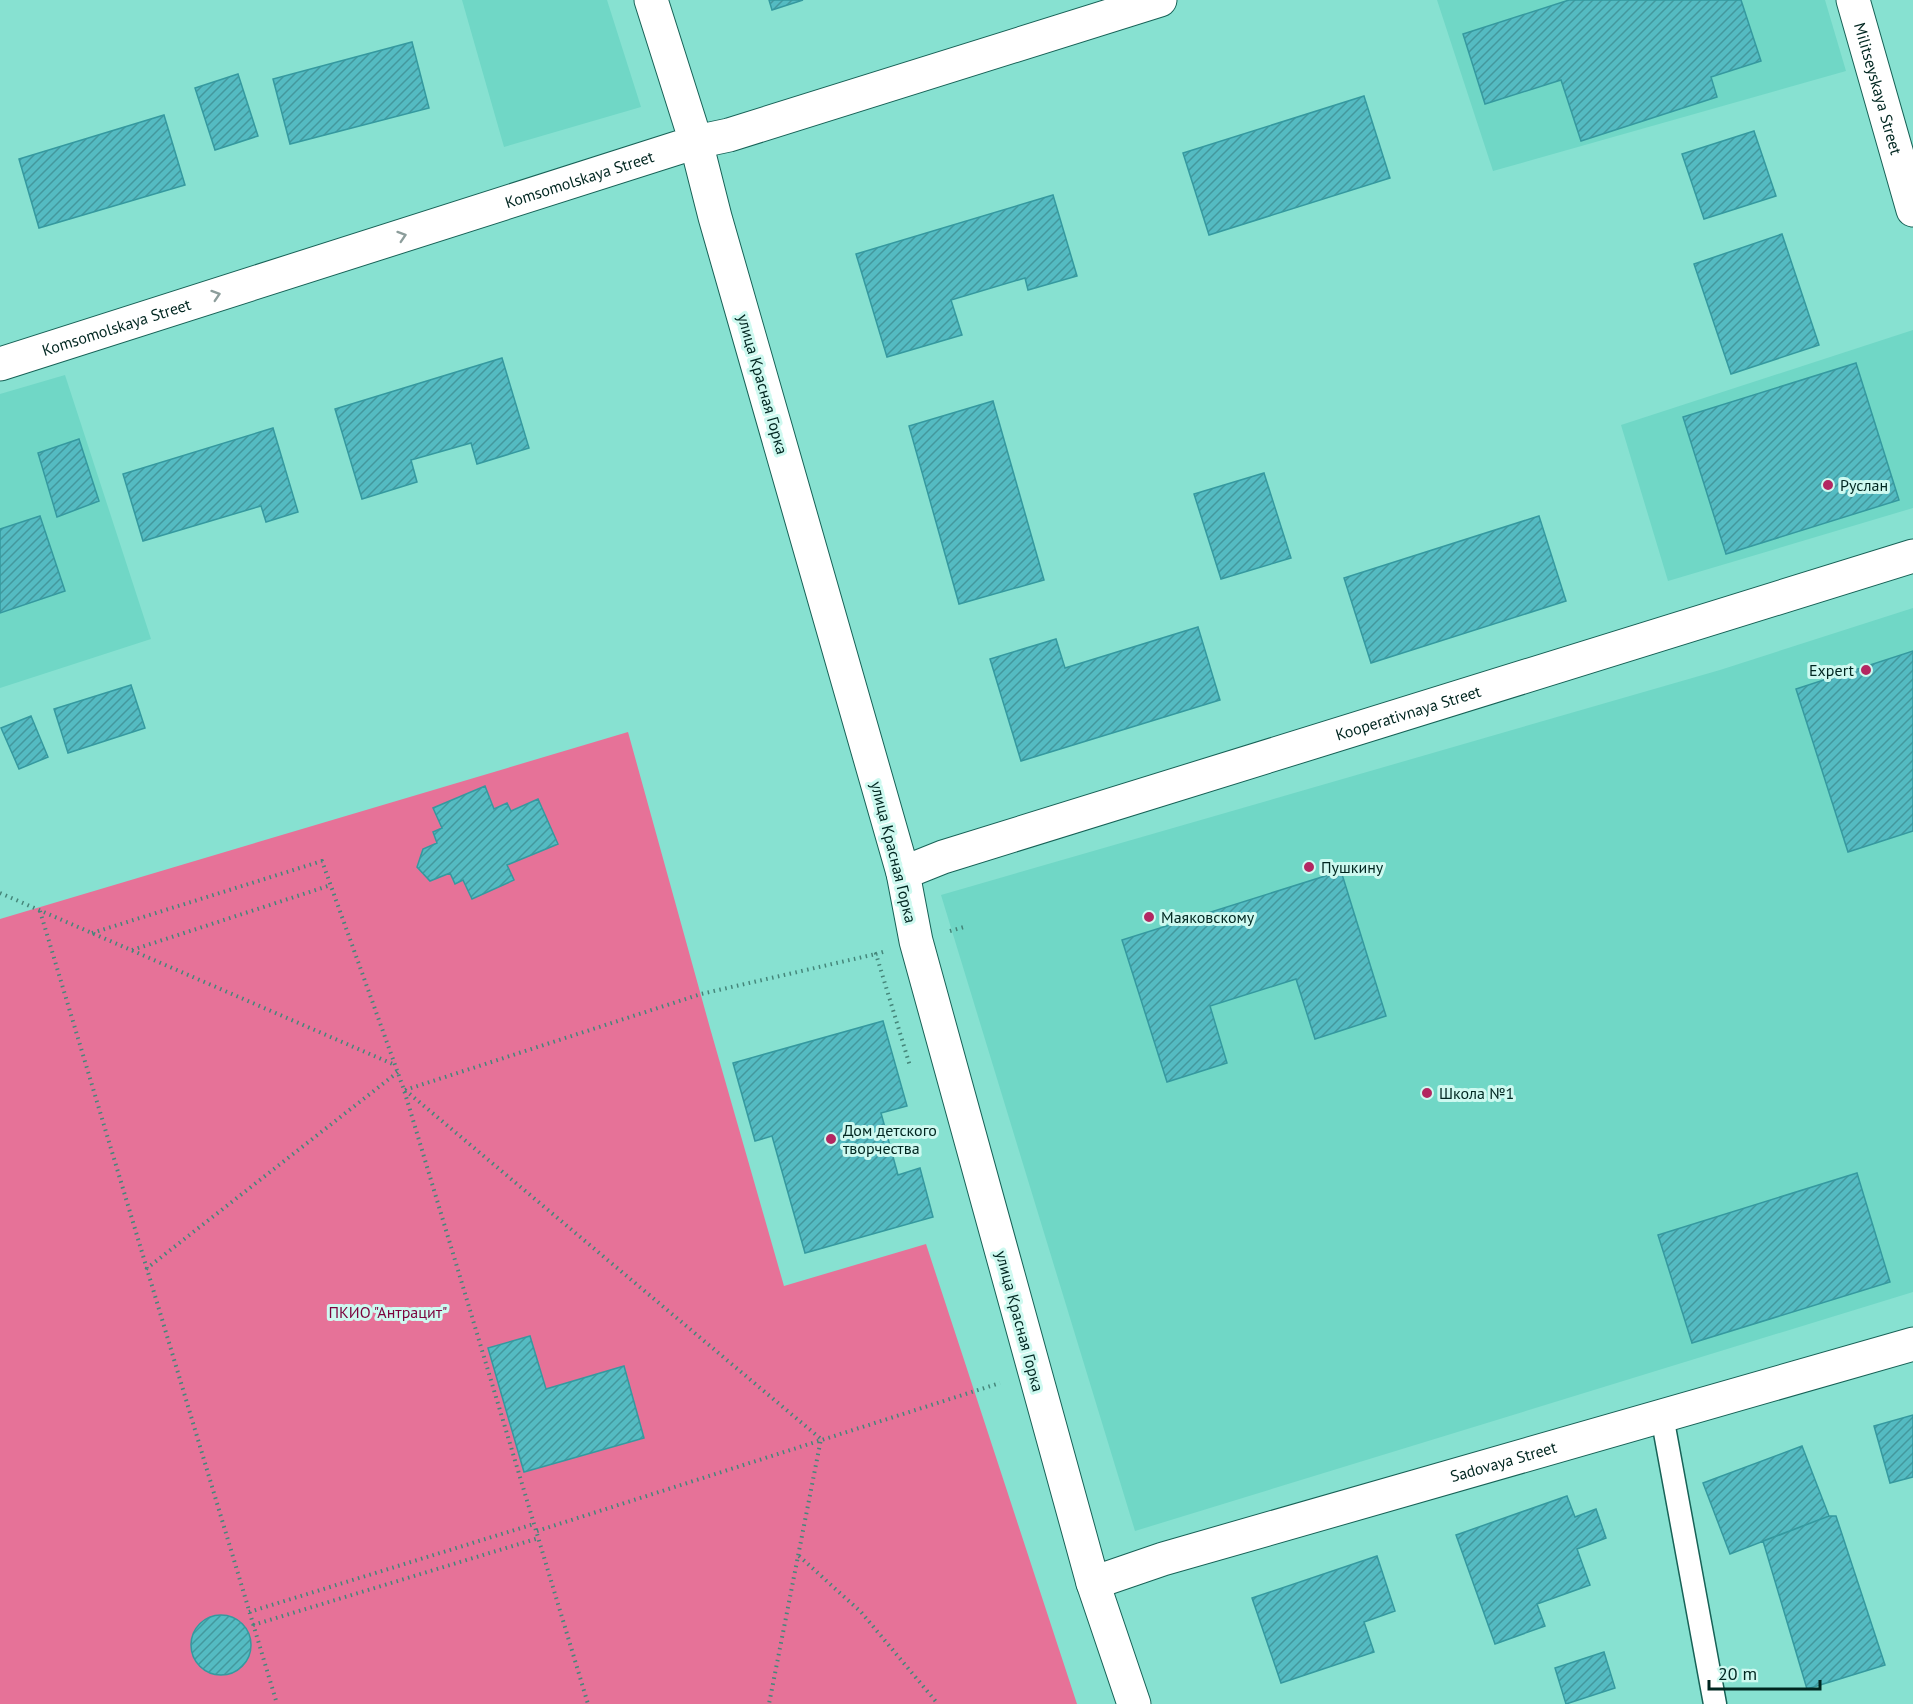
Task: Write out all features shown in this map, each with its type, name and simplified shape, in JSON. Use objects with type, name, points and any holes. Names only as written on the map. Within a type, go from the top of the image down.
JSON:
[{"type":"street","name":"улица Красная Горка","points":[[651,0],[696,142],[715,217],[903,873],[916,941],[1093,1584],[1134,1704]]},
{"type":"street","name":"Komsomolskaya Street","points":[[0,364],[696,142],[729,135],[1160,0]]},
{"type":"street","name":"Militseyskaya Street","points":[[1853,0],[1913,210]]},
{"type":"street","name":"Kooperativnaya Street","points":[[903,873],[966,849],[1913,556]]},
{"type":"street","name":"Sadovaya Street","points":[[1093,1584],[1163,1559],[1913,1344]]},
{"type":"lane","points":[[1662,1416],[1715,1704]]},
{"type":"path","points":[[92,933],[322,861],[404,1090],[588,1704]]},
{"type":"path","points":[[132,951],[331,885]]},
{"type":"path","points":[[0,893],[395,1066]]},
{"type":"path","points":[[40,911],[277,1704]]},
{"type":"path","points":[[404,1090],[701,994],[876,954],[964,927]]},
{"type":"path","points":[[876,954],[911,1066]]},
{"type":"path","points":[[147,1269],[398,1072]]},
{"type":"path","points":[[404,1090],[821,1439]]},
{"type":"path","points":[[537,1531],[1008,1380]]},
{"type":"path","points":[[769,1704],[821,1439]]},
{"type":"path","points":[[249,1612],[534,1524]]},
{"type":"path","points":[[253,1626],[539,1538]]},
{"type":"path","points":[[798,1556],[861,1612],[938,1704]]},
{"type":"shaded area","points":[[462,0],[607,0],[641,107],[504,147]]},
{"type":"shaded area","points":[[1437,0],[1825,0],[1846,71],[1493,171]]},
{"type":"shaded area","points":[[1913,330],[1913,508],[1668,581],[1621,425]]},
{"type":"shaded area","points":[[65,375],[151,639],[0,688],[0,394]]},
{"type":"shaded area","name":"Школа №1","points":[[1913,608],[1913,1292],[1135,1531],[941,895],[1720,670]]},
{"type":"green space","name":"ПКИО \"Антрацит\"","points":[[628,732],[784,1286],[926,1244],[1077,1704],[0,1704],[0,919]]},
{"type":"building","points":[[769,0],[803,0],[772,10]]},
{"type":"building","points":[[1569,0],[1741,0],[1761,61],[1711,77],[1717,97],[1581,141],[1561,80],[1485,104],[1463,34]]},
{"type":"building","points":[[412,42],[429,108],[290,144],[273,79]]},
{"type":"building","points":[[238,74],[258,136],[215,150],[195,88]]},
{"type":"building","points":[[1364,96],[1390,178],[1209,235],[1183,153]]},
{"type":"building","points":[[164,115],[185,185],[39,228],[19,159]]},
{"type":"building","points":[[1754,131],[1776,196],[1704,219],[1682,154]]},
{"type":"building","points":[[1053,195],[1077,276],[1028,290],[1025,278],[951,300],[962,335],[887,357],[856,254]]},
{"type":"building","points":[[1782,234],[1819,345],[1731,374],[1694,264]]},
{"type":"building","points":[[502,358],[529,448],[477,464],[471,443],[411,460],[417,482],[362,499],[335,409]]},
{"type":"building","points":[[1856,363],[1899,500],[1726,554],[1683,417]]},
{"type":"building","points":[[993,401],[1044,580],[959,604],[909,426]]},
{"type":"building","points":[[273,428],[298,512],[266,522],[261,506],[143,541],[123,474]]},
{"type":"building","points":[[79,439],[99,501],[57,517],[38,453]]},
{"type":"building","points":[[1264,473],[1291,558],[1221,579],[1194,494]]},
{"type":"building","points":[[40,516],[65,591],[0,613],[0,529]]},
{"type":"building","points":[[1539,516],[1566,601],[1371,663],[1344,578]]},
{"type":"building","points":[[1198,627],[1220,700],[1021,761],[990,659],[1056,639],[1065,668]]},
{"type":"building","points":[[1913,651],[1913,831],[1848,852],[1796,689]]},
{"type":"building","points":[[131,685],[145,728],[68,753],[54,709]]},
{"type":"building","points":[[31,716],[48,757],[19,769],[1,728]]},
{"type":"building","points":[[485,786],[494,809],[507,803],[511,811],[538,799],[558,844],[507,865],[514,880],[472,899],[463,880],[455,884],[450,873],[430,881],[417,867],[423,849],[437,843],[433,832],[442,828],[433,808]]},
{"type":"building","points":[[1341,871],[1386,1016],[1315,1039],[1296,979],[1210,1006],[1227,1063],[1167,1082],[1122,940]]},
{"type":"building","name":"Дом детского творчества","points":[[883,1021],[907,1106],[881,1113],[898,1175],[920,1168],[933,1217],[805,1253],[772,1136],[755,1141],[733,1063]]},
{"type":"building","points":[[1857,1173],[1890,1282],[1692,1343],[1658,1235]]},
{"type":"building","points":[[530,1336],[546,1389],[624,1366],[644,1438],[524,1472],[488,1348]]},
{"type":"building","points":[[1913,1415],[1913,1477],[1890,1483],[1874,1426]]},
{"type":"building","points":[[1802,1446],[1829,1516],[1730,1554],[1703,1483]]},
{"type":"building","points":[[1567,1496],[1575,1517],[1596,1509],[1606,1538],[1577,1549],[1590,1585],[1537,1604],[1545,1626],[1495,1644],[1456,1535]]},
{"type":"building","points":[[1829,1516],[1836,1516],[1885,1665],[1807,1689],[1763,1541]]},
{"type":"building","points":[[1377,1556],[1395,1611],[1364,1622],[1374,1652],[1281,1683],[1252,1598]]},
{"type":"building","points":[[215,1615],[227,1615],[238,1620],[246,1628],[251,1645],[249,1657],[238,1670],[227,1675],[215,1675],[204,1670],[196,1662],[191,1651],[191,1639],[196,1628],[204,1620]]},
{"type":"building","points":[[1604,1652],[1615,1688],[1566,1704],[1555,1668]]},
{"type":"place","name":"Руслан","points":[[1828,485]]},
{"type":"place","name":"Expert","points":[[1866,670]]},
{"type":"place","name":"Пушкину","points":[[1309,867]]},
{"type":"place","name":"Маяковскому","points":[[1149,917]]},
{"type":"place","name":"Школа №1","points":[[1427,1093]]},
{"type":"place","name":"Дом детского творчества","points":[[831,1139]]}]
